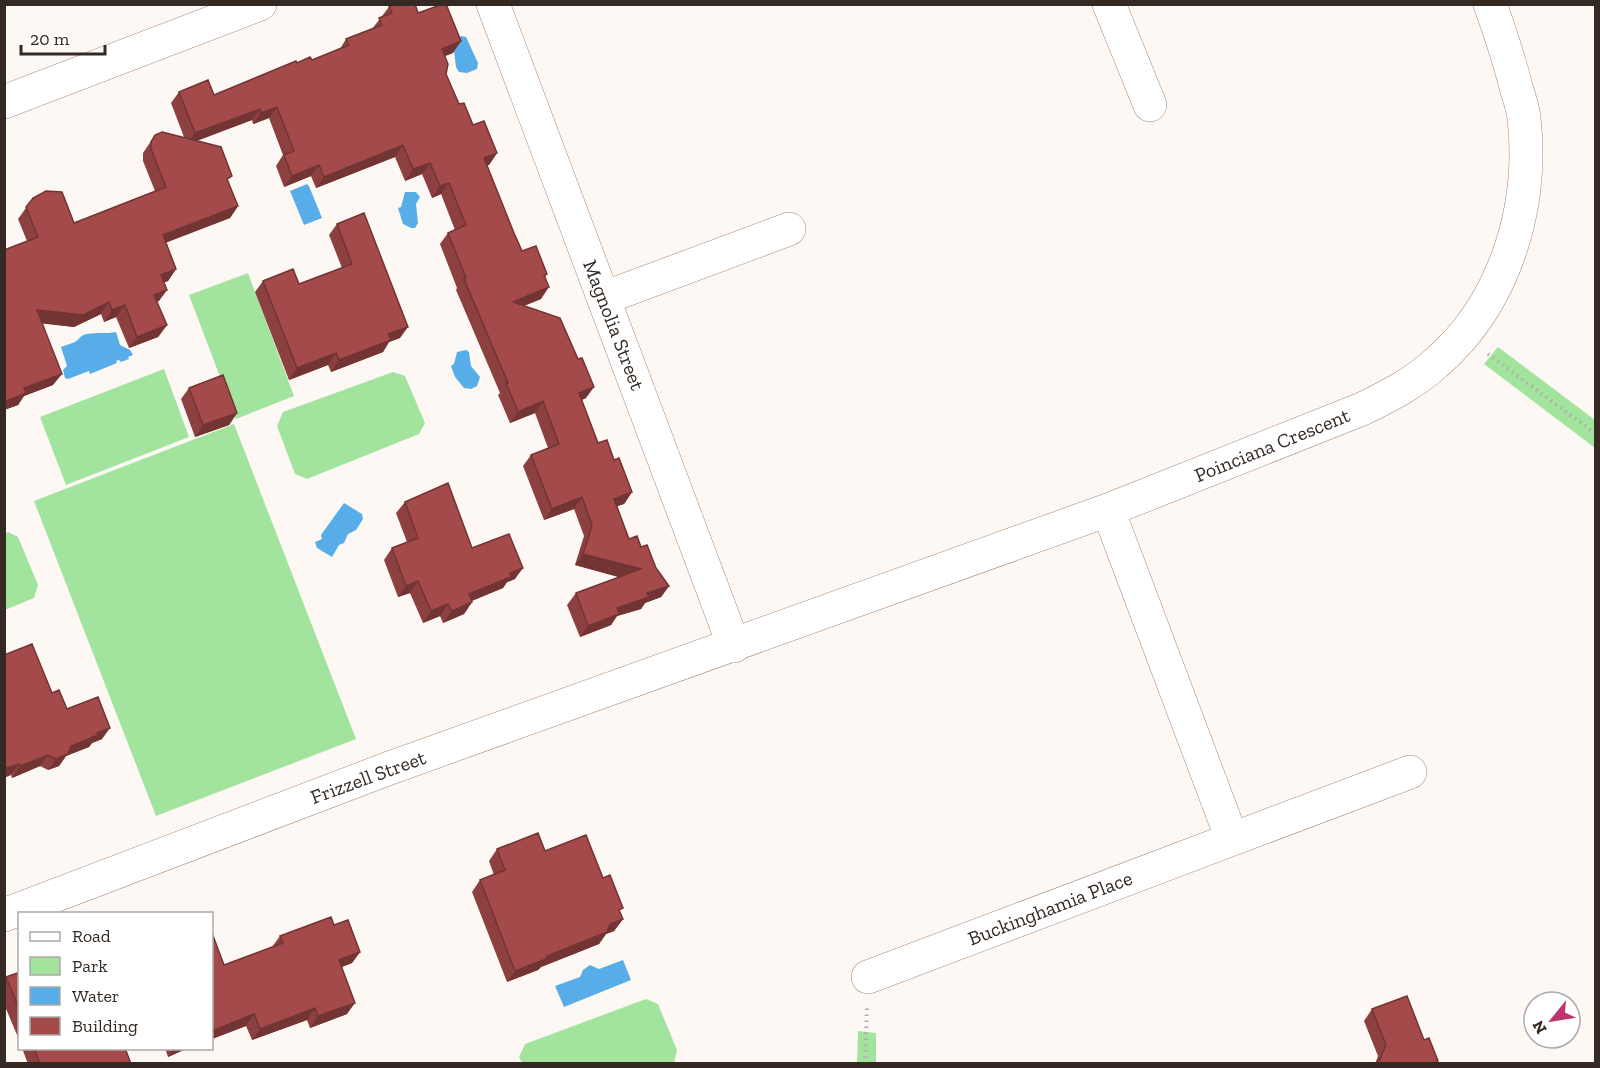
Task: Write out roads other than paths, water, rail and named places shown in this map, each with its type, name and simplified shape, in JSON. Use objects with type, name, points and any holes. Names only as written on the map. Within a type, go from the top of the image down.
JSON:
[{"type":"street","points":[[4,102],[260,4]]},
{"type":"street","name":"Magnolia Street","points":[[493,4],[734,645]]},
{"type":"street","points":[[1109,4],[1150,105]]},
{"type":"street","name":"Poinciana Crescent","points":[[734,645],[1108,510],[1362,409],[1396,393],[1436,363],[1463,335],[1492,293],[1515,237],[1526,175],[1524,117],[1503,39],[1490,4]]},
{"type":"street","points":[[603,298],[789,229]]},
{"type":"street","points":[[1108,510],[1232,839]]},
{"type":"street","name":"Frizzell Street","points":[[4,915],[387,769],[734,645]]},
{"type":"street","name":"Buckinghamia Place","points":[[868,977],[1410,772]]},
{"type":"water","points":[[461,36],[466,37],[478,63],[477,69],[467,73],[459,72],[456,67],[453,43]]},
{"type":"water","points":[[307,184],[322,218],[304,225],[290,191]]},
{"type":"water","points":[[405,192],[416,192],[420,197],[416,204],[418,223],[415,228],[403,224],[398,208],[401,207]]},
{"type":"water","points":[[116,332],[120,345],[130,350],[133,355],[128,357],[129,359],[116,361],[117,363],[90,374],[89,371],[65,378],[63,370],[67,366],[61,347],[75,342],[81,336]]},
{"type":"water","points":[[466,350],[469,352],[471,366],[480,377],[477,386],[471,389],[464,388],[455,377],[451,366],[454,364],[457,352]]},
{"type":"water","points":[[344,503],[362,514],[363,519],[356,530],[348,534],[344,543],[339,545],[332,557],[317,548],[315,542],[322,539],[321,535]]},
{"type":"water","points":[[623,960],[631,980],[564,1007],[555,986],[580,977],[583,970],[590,965],[599,969]]}]
